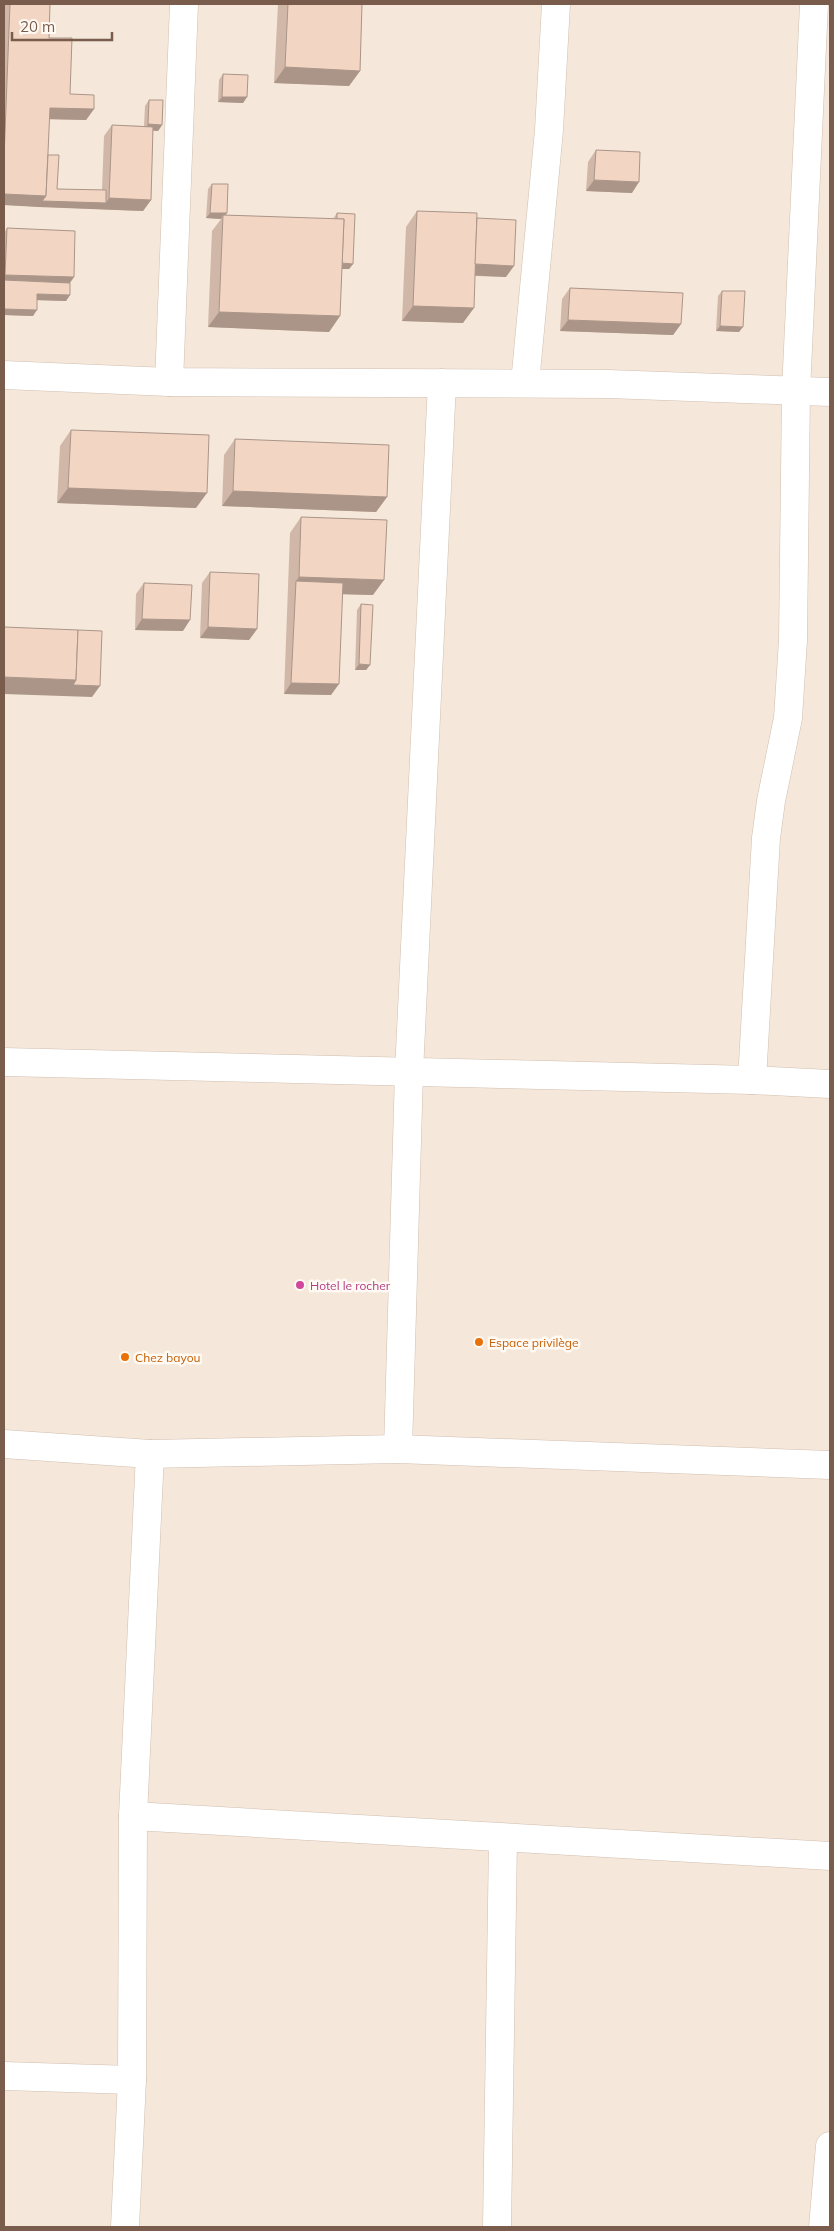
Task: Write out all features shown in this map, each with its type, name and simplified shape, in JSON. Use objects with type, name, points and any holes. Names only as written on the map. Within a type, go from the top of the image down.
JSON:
[{"type":"street","points":[[169,382],[184,4]]},
{"type":"street","points":[[525,383],[549,130],[556,4]]},
{"type":"street","points":[[752,1080],[766,838],[771,801],[788,718],[793,640],[796,391],[814,4]]},
{"type":"street","points":[[4,375],[169,382],[525,383],[830,392]]},
{"type":"street","points":[[398,1449],[409,1072],[442,383]]},
{"type":"street","points":[[4,1062],[752,1080],[830,1084]]},
{"type":"street","points":[[4,1444],[150,1454],[398,1449],[830,1466]]},
{"type":"street","points":[[125,2227],[132,2080],[133,1816],[150,1454]]},
{"type":"street","points":[[133,1816],[503,1839],[830,1856]]},
{"type":"street","points":[[497,2227],[503,1839]]},
{"type":"street","points":[[4,2076],[132,2080]]},
{"type":"street","points":[[823,2227],[830,2146]]},
{"type":"shaded area","points":[[4,4],[830,4],[830,2227],[4,2227]]},
{"type":"building","points":[[10,4],[50,4],[49,38],[72,38],[70,94],[94,95],[94,109],[50,108],[46,196],[4,194]]},
{"type":"building","points":[[288,4],[362,4],[360,71],[285,67]]},
{"type":"building","points":[[223,74],[248,75],[247,97],[222,97]]},
{"type":"building","points":[[149,100],[163,100],[162,125],[148,124]]},
{"type":"building","points":[[112,125],[153,127],[151,200],[109,198]]},
{"type":"building","points":[[596,150],[640,152],[639,182],[594,180]]},
{"type":"building","points":[[48,155],[59,155],[57,189],[106,190],[106,203],[42,201],[46,196]]},
{"type":"building","points":[[212,184],[228,184],[227,213],[210,213]]},
{"type":"building","points":[[417,211],[477,213],[474,308],[413,306]]},
{"type":"building","points":[[337,213],[355,214],[353,264],[342,263],[344,219],[337,219]]},
{"type":"building","points":[[223,215],[344,219],[340,316],[219,312]]},
{"type":"building","points":[[477,218],[516,220],[514,266],[475,264]]},
{"type":"building","points":[[7,228],[75,231],[74,277],[5,275]]},
{"type":"building","points":[[4,280],[70,283],[70,295],[37,294],[37,310],[4,309]]},
{"type":"building","points":[[570,288],[683,293],[681,324],[568,320]]},
{"type":"building","points":[[722,291],[745,291],[743,327],[720,326]]},
{"type":"building","points":[[71,430],[209,435],[207,493],[68,488]]},
{"type":"building","points":[[235,439],[389,445],[387,497],[233,491]]},
{"type":"building","points":[[301,517],[387,520],[384,580],[299,577]]},
{"type":"building","points":[[210,572],[259,574],[257,629],[208,627]]},
{"type":"building","points":[[296,581],[343,583],[339,684],[291,683]]},
{"type":"building","points":[[144,583],[192,585],[190,620],[142,619]]},
{"type":"building","points":[[361,604],[373,605],[370,665],[359,664]]},
{"type":"building","points":[[4,627],[78,630],[76,680],[4,677]]},
{"type":"building","points":[[78,630],[102,631],[100,686],[73,685],[76,680]]},
{"type":"place","name":"Hotel le rocher","points":[[300,1285]]},
{"type":"place","name":"Espace privilège","points":[[479,1342]]},
{"type":"place","name":"Chez bayou","points":[[125,1357]]}]
